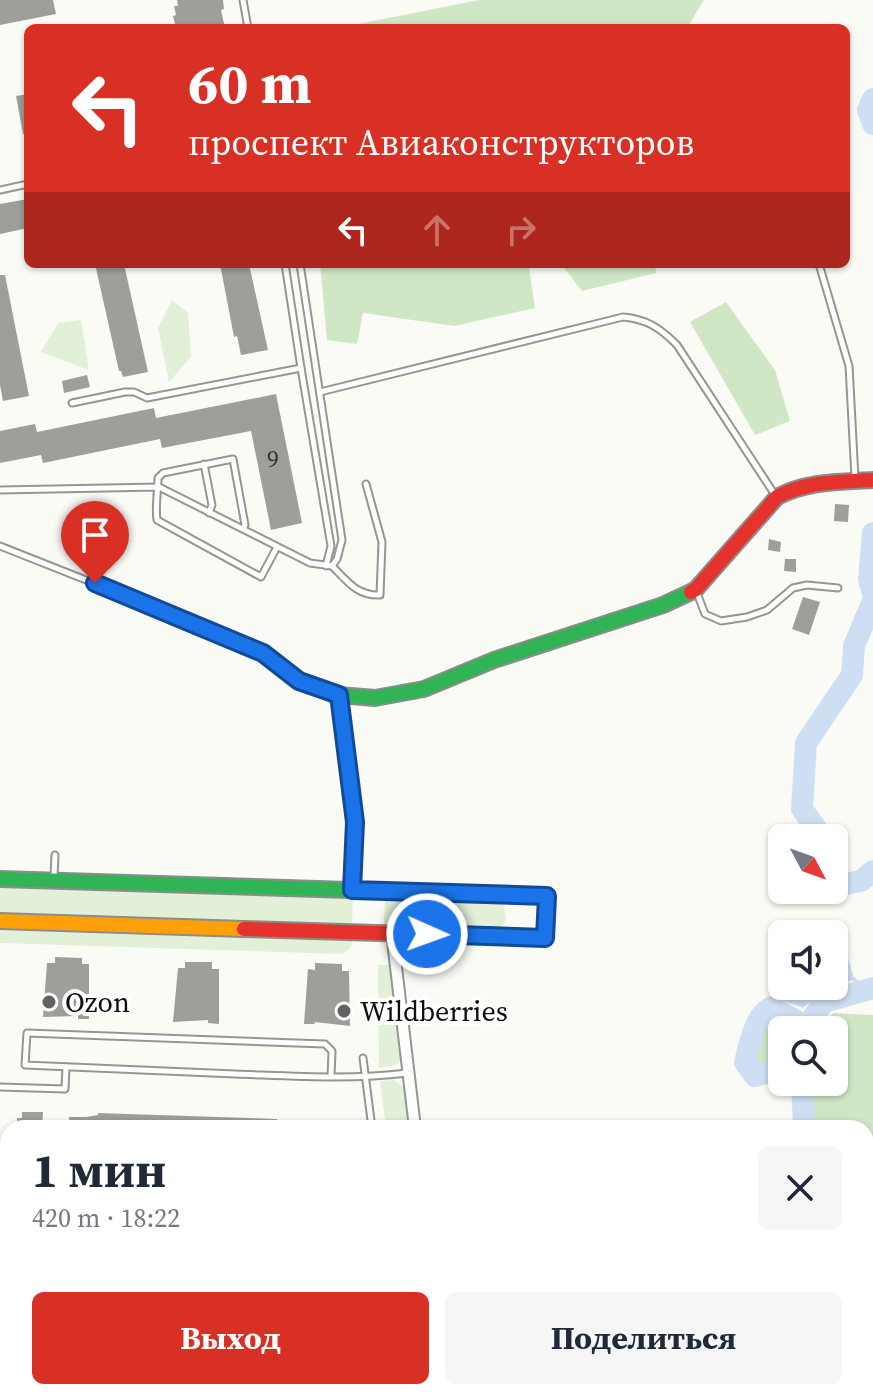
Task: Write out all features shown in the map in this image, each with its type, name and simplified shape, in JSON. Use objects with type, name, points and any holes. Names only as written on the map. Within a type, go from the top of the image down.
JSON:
[{"type":"street","points":[[352,890],[355,822],[339,695],[375,698],[424,689],[494,660],[663,605],[696,589],[777,497],[811,484],[873,480]]},
{"type":"street","points":[[0,879],[547,896],[545,938],[0,921]]},
{"type":"street","points":[[392,933],[414,1120]]},
{"type":"lane","points":[[243,0],[247,24]]},
{"type":"lane","points":[[0,190],[24,185]]},
{"type":"lane","points":[[286,268],[331,546],[329,566]]},
{"type":"lane","points":[[301,268],[342,540],[337,559],[329,566]]},
{"type":"lane","points":[[820,268],[849,366],[855,481]]},
{"type":"lane","points":[[320,392],[623,317],[640,319],[661,329],[677,345],[777,497]]},
{"type":"lane","points":[[72,403],[125,392],[147,398],[301,368]]},
{"type":"lane","points":[[243,529],[245,525],[233,459],[163,473],[158,478],[155,500],[157,520],[261,577],[277,547]]},
{"type":"lane","points":[[204,464],[212,505],[209,513]]},
{"type":"lane","points":[[0,490],[159,487],[310,563],[329,566],[365,595],[380,595],[382,542],[366,484]]},
{"type":"lane","points":[[0,546],[220,633],[263,653],[299,681],[339,695]]},
{"type":"lane","points":[[696,589],[705,614],[721,621],[767,610],[793,588],[807,585],[838,588]]},
{"type":"lane","points":[[54,880],[55,855]]},
{"type":"lane","points":[[331,1077],[332,1051],[325,1044],[27,1033],[25,1065],[66,1067],[331,1077],[365,1078],[408,1073]]},
{"type":"lane","points":[[363,1058],[371,1120]]},
{"type":"lane","points":[[0,1087],[65,1089],[66,1067]]},
{"type":"green space","points":[[479,0],[704,0],[689,24],[358,24]]},
{"type":"green space","points":[[320,268],[529,268],[535,308],[454,326],[363,313],[357,344],[327,340]]},
{"type":"green space","points":[[564,268],[655,268],[656,273],[582,291]]},
{"type":"green space","points":[[172,300],[188,313],[191,357],[169,382],[158,328]]},
{"type":"green space","points":[[726,302],[775,370],[790,421],[755,435],[690,322]]},
{"type":"green space","points":[[81,320],[89,370],[41,352],[58,323]]},
{"type":"green space","points":[[0,886],[353,897],[352,924],[0,913]]},
{"type":"green space","points":[[385,898],[497,902],[504,905],[506,919],[503,926],[496,929],[384,925]]},
{"type":"green space","points":[[0,928],[352,939],[350,948],[341,954],[0,943]]},
{"type":"green space","points":[[378,965],[391,965],[402,1057],[397,1065],[379,1068]]},
{"type":"green space","points":[[834,1013],[873,1015],[873,1120],[810,1120],[810,1096],[848,1096],[848,1016],[830,1016]]},
{"type":"green space","points":[[768,1025],[768,1065],[755,1072],[755,1048]]},
{"type":"green space","points":[[394,1080],[404,1087],[408,1120],[385,1120],[380,1081]]},
{"type":"water","points":[[848,959],[854,978],[848,981]]},
{"type":"water","points":[[782,1000],[812,1000],[803,1008]]},
{"type":"building","points":[[0,0],[53,0],[56,14],[0,25]]},
{"type":"building","points":[[177,0],[223,0],[224,9],[221,10],[224,24],[175,24],[174,6],[178,6]]},
{"type":"building","points":[[24,95],[24,134],[23,134],[16,96]]},
{"type":"building","points":[[24,200],[24,229],[0,234],[0,204]]},
{"type":"building","points":[[96,268],[125,268],[148,372],[123,377],[119,371]]},
{"type":"building","points":[[221,268],[250,268],[268,350],[241,355],[237,336],[234,337]]},
{"type":"building","points":[[0,275],[5,275],[29,396],[3,401],[0,385]]},
{"type":"building","points":[[87,375],[90,387],[64,393],[62,381]]},
{"type":"building","points":[[276,394],[302,523],[271,530],[251,431],[162,448],[160,439],[43,463],[41,455],[0,463],[0,431],[35,424],[37,432],[154,408],[156,418]]},
{"type":"building","points":[[835,504],[849,505],[848,522],[834,521]]},
{"type":"building","points":[[769,539],[781,542],[780,552],[768,550]]},
{"type":"building","points":[[785,559],[796,559],[796,572],[784,571]]},
{"type":"building","points":[[803,597],[820,602],[809,635],[792,629]]},
{"type":"building","points":[[55,957],[82,958],[82,964],[89,964],[89,1019],[78,1019],[78,1016],[43,1017],[47,963],[55,963]]},
{"type":"building","points":[[185,962],[212,962],[212,969],[219,969],[219,1024],[208,1023],[208,1020],[173,1022],[178,968],[185,968]]},
{"type":"building","points":[[315,963],[342,964],[342,971],[349,971],[350,1026],[315,1022],[304,1024],[308,969],[315,970]]},
{"type":"building","points":[[22,1112],[43,1112],[42,1120],[17,1120],[22,1118]]},
{"type":"building","points":[[98,1115],[277,1120],[69,1120],[69,1117]]},
{"type":"waterway","points":[[873,99],[868,110],[873,124]]},
{"type":"waterway","points":[[873,533],[869,579],[873,594]]},
{"type":"waterway","points":[[813,824],[802,809],[806,743],[852,675],[854,646],[873,601]]},
{"type":"waterway","points":[[848,883],[861,881],[873,871]]},
{"type":"waterway","points":[[854,979],[864,990]]},
{"type":"waterway","points":[[814,1016],[824,1002],[873,988]]},
{"type":"waterway","points":[[768,1072],[755,1076],[745,1062],[754,1031],[761,1017],[772,1007],[788,1016]]},
{"type":"waterway","points":[[803,1096],[804,1120]]},
{"type":"traffic: fast","points":[[352,890],[355,822],[339,695],[375,698],[424,689],[494,660],[663,605],[691,592]]},
{"type":"traffic: fast","points":[[0,879],[508,895]]},
{"type":"traffic: slow","points":[[0,921],[244,929]]},
{"type":"traffic: jam","points":[[691,592],[777,497],[812,485],[873,480]]},
{"type":"traffic: jam","points":[[244,929],[545,938],[547,896],[508,895]]},
{"type":"place","name":"Ozon","points":[[49,1002]]},
{"type":"place","name":"Wildberries","points":[[344,1011]]},
{"type":"route","points":[[95,583],[220,633],[263,653],[299,681],[339,695],[355,822],[352,890],[547,896],[545,938],[427,934]]}]
